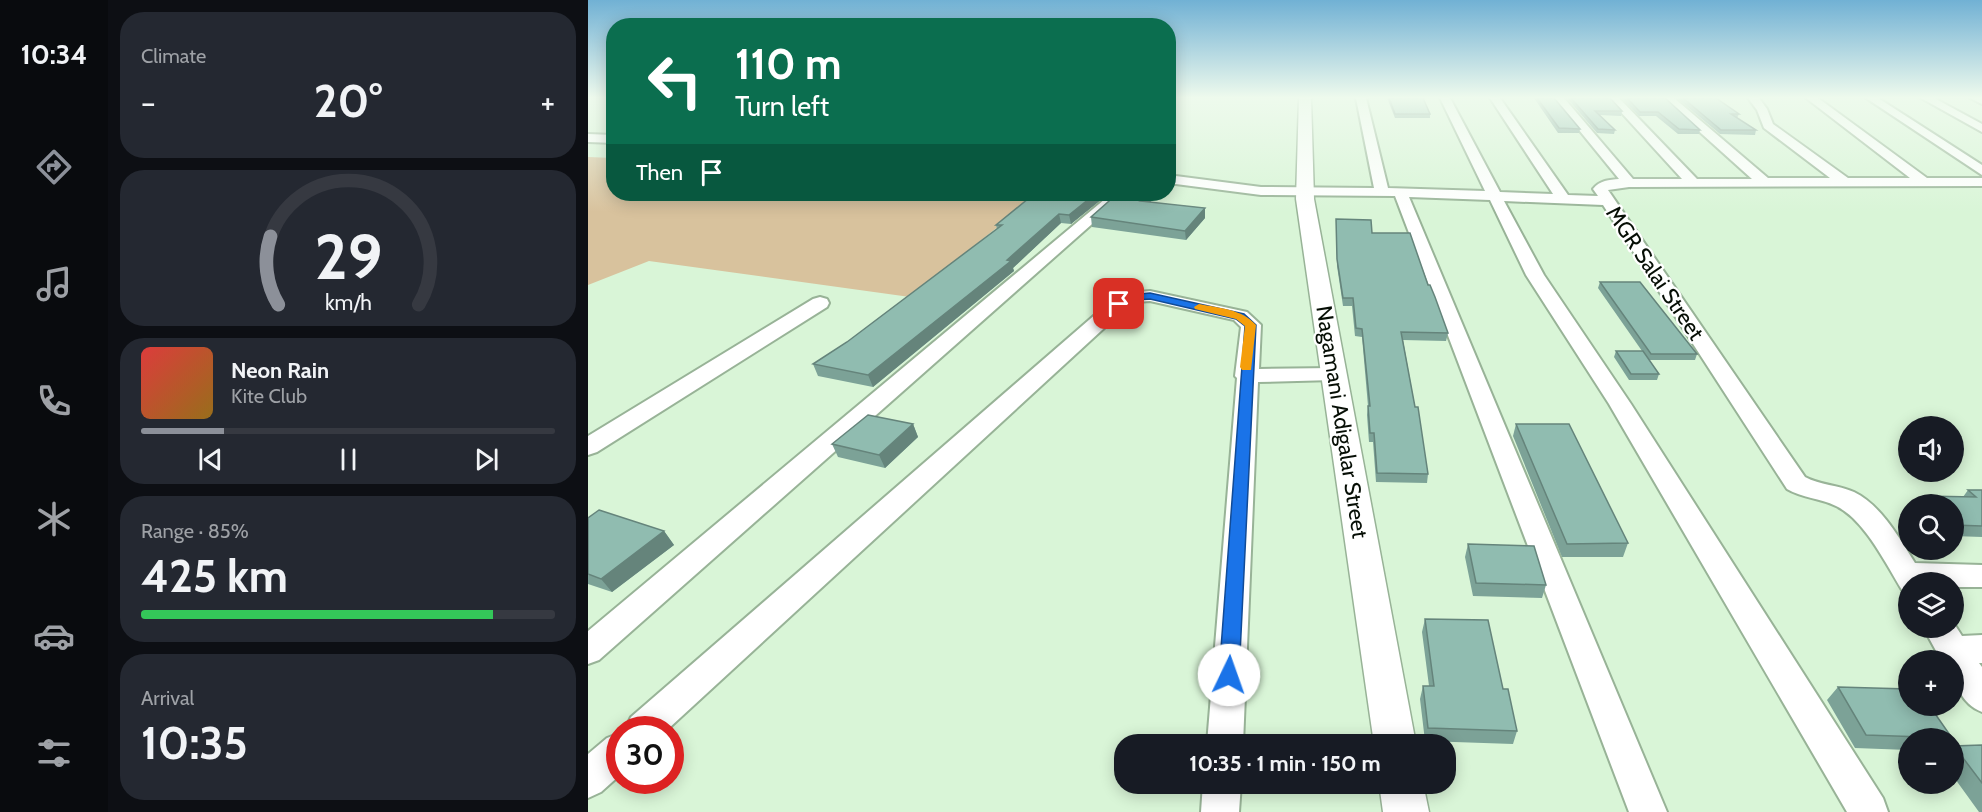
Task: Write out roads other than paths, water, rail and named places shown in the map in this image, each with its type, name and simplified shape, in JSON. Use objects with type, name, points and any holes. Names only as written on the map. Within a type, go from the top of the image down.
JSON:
[{"type":"street","name":"Nagamani Adigalar Street","points":[[1305,136],[1305,193],[1393,734]]},
{"type":"street","points":[[1373,136],[1391,192],[1648,812]]},
{"type":"street","points":[[1464,136],[1534,275],[1620,404],[1869,812]]},
{"type":"street","points":[[1521,136],[1563,198]]},
{"type":"street","points":[[1590,136],[1629,183]]},
{"type":"street","points":[[1649,136],[1693,183]]},
{"type":"street","points":[[1711,136],[1763,181]]},
{"type":"street","points":[[1781,136],[1844,182]]},
{"type":"street","points":[[1862,136],[1922,181]]},
{"type":"street","points":[[1920,136],[1979,181]]},
{"type":"street","points":[[588,138],[606,139]]},
{"type":"street","points":[[1176,180],[1261,191],[1391,192],[1607,201]]},
{"type":"street","name":"MGR Salai Street","points":[[1906,572],[1862,509],[1844,499],[1810,490],[1796,483],[1600,189],[1603,186],[1629,183],[1979,181]]},
{"type":"street","points":[[588,650],[1111,201]]},
{"type":"street","points":[[659,716],[1119,304],[1133,297],[1150,296],[1240,316],[1251,325],[1246,376],[1226,734]]},
{"type":"street","points":[[588,447],[820,303]]},
{"type":"street","points":[[1246,376],[1334,374]]},
{"type":"street","points":[[1964,576],[1982,576]]},
{"type":"street","points":[[1958,642],[1982,697]]},
{"type":"street","points":[[588,778],[606,762]]},
{"type":"street","points":[[1220,812],[1221,794]]},
{"type":"street","points":[[1403,794],[1406,812]]}]
